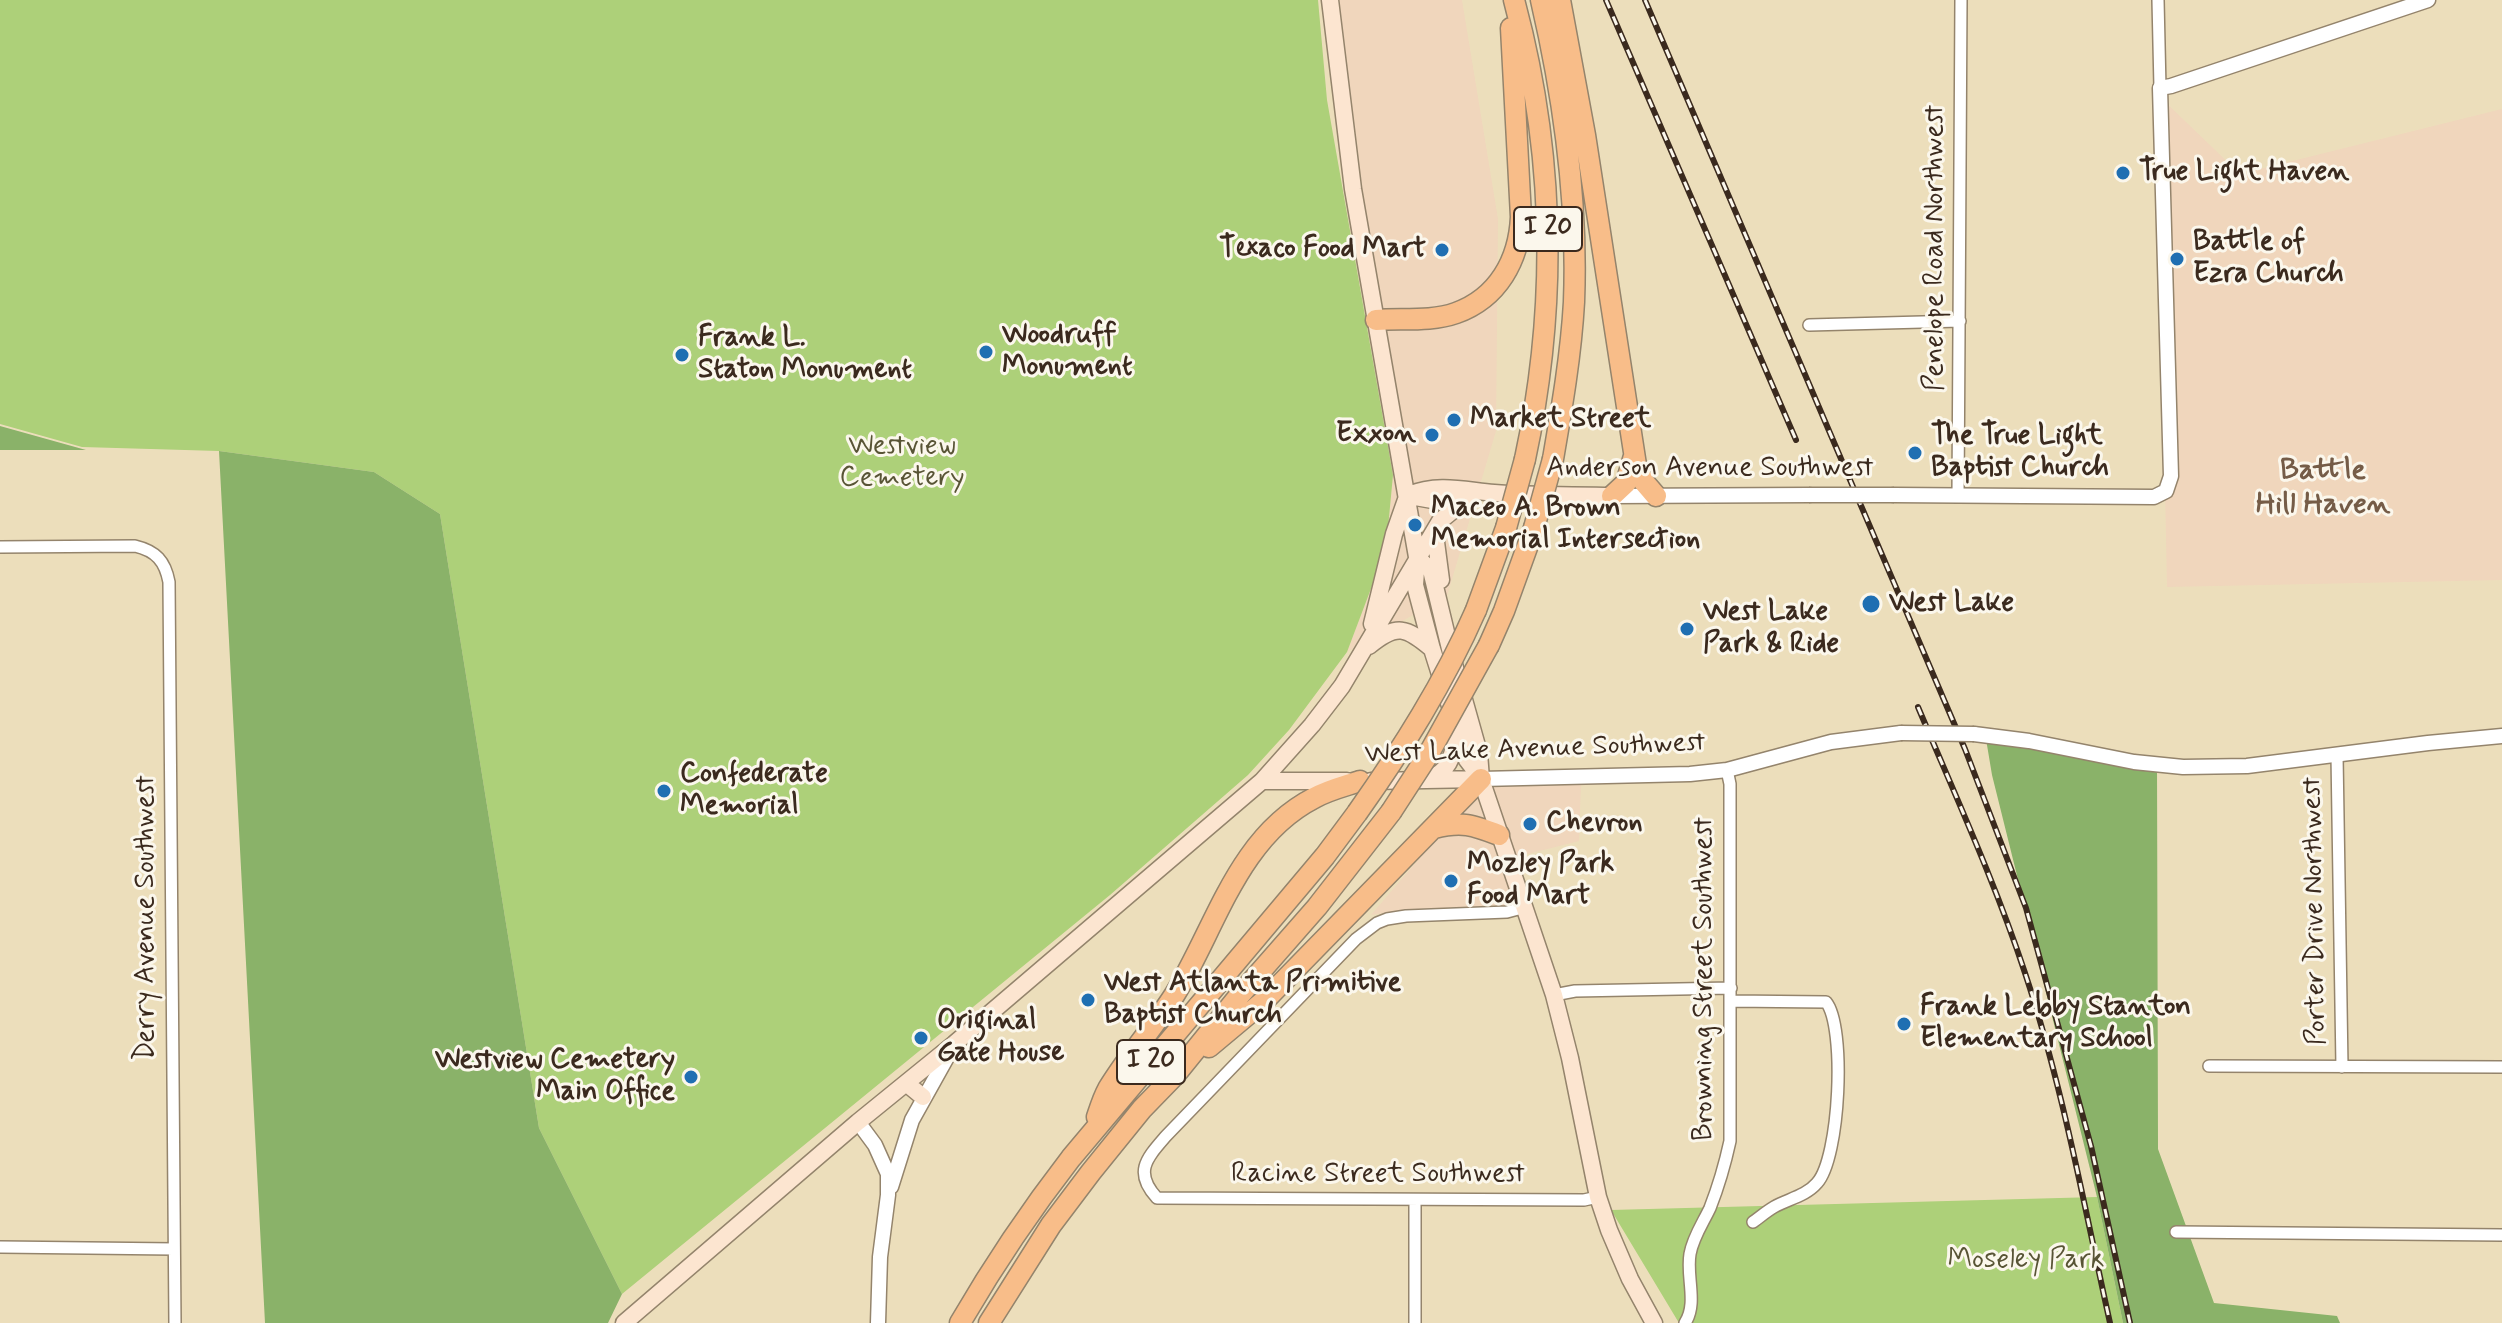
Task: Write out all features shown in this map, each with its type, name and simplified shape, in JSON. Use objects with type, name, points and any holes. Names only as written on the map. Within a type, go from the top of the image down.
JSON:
[{"type":"highway","points":[[1376,320],[1455,314],[1493,289],[1512,263],[1519,241],[1521,217],[1512,0]]},
{"type":"highway","name":"I 20","points":[[960,1323],[1044,1193],[1090,1134],[1325,856],[1357,813],[1424,713],[1476,610],[1506,528],[1525,459],[1544,350],[1548,221],[1534,92],[1512,0]]},
{"type":"highway","name":"I 20","points":[[989,1323],[1051,1225],[1142,1109],[1175,1075],[1317,907],[1391,812],[1428,755],[1489,645],[1504,611],[1534,528],[1553,459],[1571,344],[1574,249],[1569,149],[1541,0]]},
{"type":"highway","points":[[1560,0],[1588,151],[1634,455],[1639,474],[1656,496]]},
{"type":"highway","points":[[1612,496],[1626,483],[1634,455]]},
{"type":"highway","points":[[1175,1075],[1264,1001],[1481,779]]},
{"type":"highway","points":[[1090,1134],[1107,1091],[1182,982],[1247,859],[1296,808],[1315,797],[1360,781]]},
{"type":"highway","points":[[1434,828],[1453,823],[1472,825],[1499,835]]},
{"type":"main road","points":[[1330,0],[1352,182],[1408,495],[1417,557],[1415,585],[1457,733],[1467,760],[1481,779]]},
{"type":"main road","name":"Anderson Avenue Southwest","points":[[1408,495],[1427,488],[1612,496]]},
{"type":"main road","name":"Anderson Avenue Southwest","points":[[1408,495],[1438,501],[1492,493]]},
{"type":"main road","points":[[1365,649],[1394,534],[1408,495]]},
{"type":"main road","points":[[624,1323],[1262,781],[1342,686],[1440,521],[1467,499]]},
{"type":"main road","points":[[1440,521],[1436,542],[1442,584],[1487,752],[1481,779]]},
{"type":"main road","points":[[1417,557],[1431,570],[1479,753],[1481,779],[1522,908],[1554,995],[1598,1197],[1630,1279],[1654,1323]]},
{"type":"main road","points":[[1365,649],[1382,635],[1401,629],[1411,632],[1432,649]]},
{"type":"main road","points":[[1428,779],[1449,765],[1457,733]]},
{"type":"main road","name":"West Lake Avenue Southwest","points":[[1262,781],[1481,779]]},
{"type":"main road","points":[[906,1083],[923,1097]]},
{"type":"street","name":"Penelope Road Northwest","points":[[1958,496],[1961,0]]},
{"type":"street","points":[[2158,0],[2160,88],[2428,0]]},
{"type":"street","name":"Anderson Avenue Southwest","points":[[1612,496],[2154,497],[2166,491],[2171,476],[2160,88]]},
{"type":"street","points":[[1809,325],[1960,321]]},
{"type":"street","name":"Derry Avenue Southwest","points":[[0,547],[135,546],[155,553],[166,569],[169,582],[175,1323]]},
{"type":"street","name":"West Lake Avenue Southwest","points":[[1481,779],[1690,774],[1727,770],[1831,742],[1901,733],[1974,734],[2029,741],[2134,762],[2183,767],[2247,766],[2502,736]]},
{"type":"street","name":"Porter Drive Northwest","points":[[2337,755],[2342,1067]]},
{"type":"street","name":"Browning Street Southwest","points":[[1685,1323],[1691,1306],[1690,1253],[1695,1235],[1723,1177],[1730,1141],[1730,784],[1727,770]]},
{"type":"street","name":"Racine Street Southwest","points":[[1522,908],[1507,912],[1396,917],[1377,923],[1356,939],[1153,1150],[1143,1169],[1145,1181],[1157,1198],[1584,1200],[1598,1197]]},
{"type":"street","points":[[1554,995],[1575,991],[1731,988]]},
{"type":"street","points":[[1731,1001],[1826,1002],[1832,1009],[1836,1029],[1837,1100],[1832,1153],[1826,1170],[1818,1183],[1807,1192],[1772,1208],[1753,1222]]},
{"type":"street","points":[[888,1195],[912,1120],[954,1044]]},
{"type":"street","points":[[2209,1066],[2502,1067]]},
{"type":"street","points":[[858,1122],[884,1161],[888,1174],[880,1257],[878,1323]]},
{"type":"street","points":[[1415,1200],[1415,1323]]},
{"type":"street","points":[[2176,1232],[2502,1235]]},
{"type":"street","points":[[0,1247],[174,1249]]},
{"type":"shaded area","points":[[1328,0],[1462,0],[1498,219],[1496,431],[1447,596],[1347,652],[1386,549],[1393,475]]},
{"type":"shaded area","points":[[2157,94],[2240,174],[2502,109],[2502,580],[2167,587]]},
{"type":"shaded area","points":[[1581,784],[1579,841],[1516,857],[1531,901],[1508,907],[1405,910],[1371,915],[1464,806],[1490,785]]},
{"type":"green space","name":"Westview Cemetery","points":[[0,0],[1318,0],[1327,100],[1393,475],[1386,549],[1347,652],[1289,730],[1248,775],[1110,895],[622,1294],[539,1128],[440,514],[374,472],[219,451],[82,447],[0,424]]},
{"type":"green space","points":[[0,426],[86,450],[0,450]]},
{"type":"green space","points":[[219,451],[374,472],[440,514],[539,1128],[622,1294],[608,1323],[265,1323]]},
{"type":"green space","points":[[1986,739],[2157,762],[2158,1149],[2214,1303],[2337,1316],[2340,1323],[2123,1323],[2097,1197],[1992,775]]},
{"type":"green space","name":"Moseley Park","points":[[2097,1197],[2123,1323],[1679,1323],[1611,1210]]},
{"type":"railway","points":[[1606,0],[1796,440]]},
{"type":"railway","points":[[1645,0],[1965,749],[2026,908],[2091,1146],[2130,1323]]},
{"type":"railway","points":[[1918,707],[2001,905],[2025,973],[2051,1059],[2110,1323]]},
{"type":"place","name":"True Light Haven","points":[[2123,173]]},
{"type":"place","name":"Texaco Food Mart","points":[[1442,250]]},
{"type":"place","name":"Battle of Ezra Church","points":[[2177,259]]},
{"type":"place","name":"Woodruff Monument","points":[[986,352]]},
{"type":"place","name":"Frank L. Staton Monument","points":[[682,355]]},
{"type":"place","name":"Market Street","points":[[1454,420]]},
{"type":"place","name":"Exxon","points":[[1432,435]]},
{"type":"place","name":"The True Light Baptist Church","points":[[1915,453]]},
{"type":"place","name":"Maceo A. Brown Memorial Intersection","points":[[1415,525]]},
{"type":"place","name":"West Lake","points":[[1871,604]]},
{"type":"place","name":"West Lake Park & Ride","points":[[1687,629]]},
{"type":"place","name":"Confederate Memorial","points":[[664,791]]},
{"type":"place","name":"Chevron","points":[[1530,824]]},
{"type":"place","name":"Mozley Park Food Mart","points":[[1451,881]]},
{"type":"place","name":"West Atlanta Primitive Baptist Church","points":[[1088,1000]]},
{"type":"place","name":"Frank Lebby Stanton Elementary School","points":[[1904,1024]]},
{"type":"place","name":"Original Gate House","points":[[921,1038]]},
{"type":"place","name":"Westview Cemetery Main Office","points":[[691,1077]]},
{"type":"district","name":"Battle Hill Haven","points":[[2323,489]]}]
